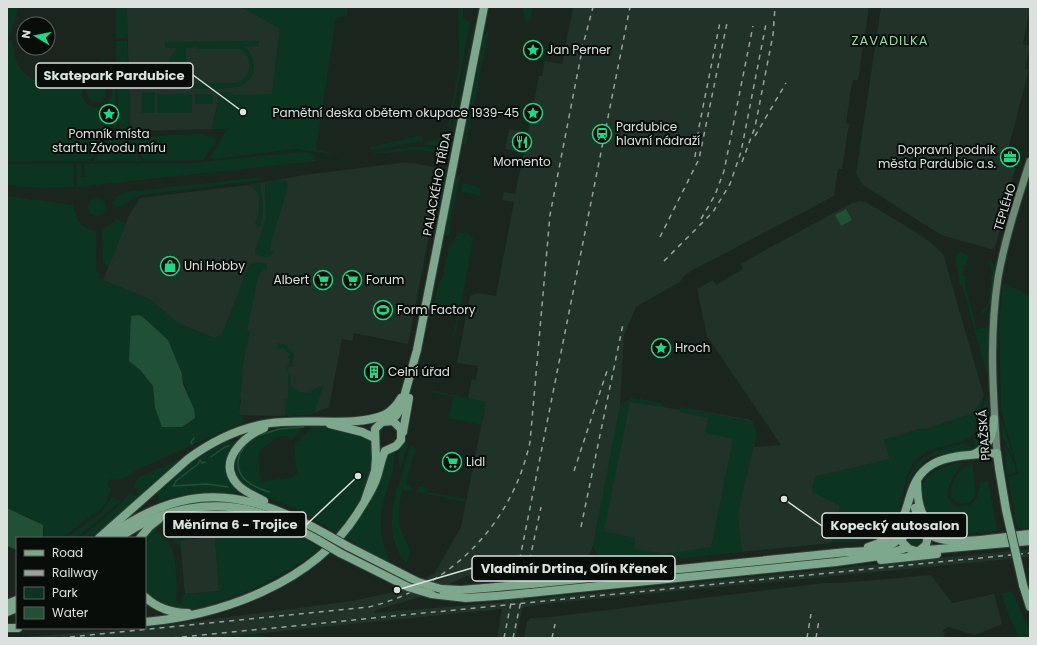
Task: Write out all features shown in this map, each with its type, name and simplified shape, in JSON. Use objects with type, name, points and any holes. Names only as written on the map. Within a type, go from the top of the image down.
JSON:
[{"type":"main road","name":"PALACKÉHO TŘÍDA","points":[[387,420],[396,416],[400,410],[414,364],[484,7]]},
{"type":"main road","name":"TEPLÉHO","points":[[1002,259],[1030,161]]},
{"type":"main road","name":"PRAŽSKÁ","points":[[1002,259],[992,339],[994,419],[997,453],[1006,510],[1023,585],[1030,607]]},
{"type":"main road","name":"PALACKÉHO TŘÍDA","points":[[402,435],[414,379],[414,364]]},
{"type":"main road","points":[[340,421],[374,417],[389,412],[399,401],[409,378]]},
{"type":"main road","points":[[969,456],[981,450],[989,442],[993,433],[994,419]]},
{"type":"main road","points":[[364,503],[375,472],[376,427],[380,423],[387,420]]},
{"type":"main road","points":[[100,537],[174,470],[202,449],[224,438],[260,425],[298,422],[340,421],[363,423],[387,420],[399,425],[402,435],[398,444],[384,452],[376,482],[364,503],[338,538],[308,564],[265,590],[216,608],[181,618],[146,622]]},
{"type":"main road","points":[[320,421],[362,432],[375,439],[382,447],[389,448]]},
{"type":"main road","points":[[298,422],[264,428],[242,441],[234,452],[232,462],[232,474],[236,482],[244,490],[278,510],[418,582],[441,589],[461,590],[531,584],[881,549],[895,543],[908,526],[911,497],[917,482]]},
{"type":"main road","points":[[224,438],[242,441]]},
{"type":"main road","points":[[847,552],[879,544],[895,532],[904,519],[909,496],[922,473],[934,464],[947,459],[997,453]]},
{"type":"main road","points":[[917,482],[915,509],[921,525],[936,539],[950,542],[1030,534]]},
{"type":"main road","points":[[917,482],[919,510],[931,526],[948,536],[979,539]]},
{"type":"main road","points":[[108,537],[148,512],[186,500],[213,497],[238,499],[259,503],[278,510]]},
{"type":"main road","points":[[121,537],[155,518],[175,511],[198,508],[230,507],[255,512],[284,522],[340,553],[408,587],[431,594],[460,598],[529,593],[836,562],[880,556],[906,548]]},
{"type":"main road","points":[[141,537],[150,526],[160,519],[173,513],[198,508]]},
{"type":"main road","points":[[908,526],[915,524],[921,525]]},
{"type":"main road","points":[[919,550],[926,545],[928,533]]},
{"type":"main road","points":[[902,534],[902,542],[906,548],[911,550],[1030,541]]},
{"type":"main road","points":[[836,562],[915,557],[995,544]]},
{"type":"main road","points":[[146,598],[157,606],[172,612],[194,613],[216,608]]},
{"type":"shaded area","points":[[127,7],[241,7],[280,28],[272,95],[234,95],[220,92],[212,129],[130,131]]},
{"type":"shaded area","points":[[573,7],[869,7],[858,80],[853,80],[851,89],[846,123],[849,124],[842,169],[838,169],[834,196],[693,270],[684,276],[680,282],[636,307],[624,335],[620,405],[632,398],[662,403],[663,407],[680,410],[681,407],[751,420],[755,428],[756,436],[754,447],[781,445],[707,336],[697,289],[713,280],[716,285],[743,269],[741,264],[852,203],[859,201],[866,202],[901,223],[929,241],[943,254],[984,396],[974,413],[923,430],[923,428],[884,440],[890,459],[815,477],[813,492],[840,505],[832,543],[680,558],[652,555],[649,557],[631,559],[628,555],[599,558],[593,546],[587,560],[530,566],[524,600],[1030,549],[1030,557],[544,604],[522,608],[516,638],[497,638],[502,609],[215,638],[7,638],[146,629],[352,601],[393,592],[434,574],[461,527],[486,402],[468,398],[472,379],[476,380],[478,366],[457,363],[470,296],[477,293],[496,296],[514,202],[502,200],[504,192],[515,194],[524,153],[505,149],[509,129],[528,132],[539,76],[542,76],[545,61],[562,64]],"holes":[[[511,568],[504,602],[374,613],[376,610],[427,595],[464,577]]]},
{"type":"shaded area","points":[[881,7],[1030,7],[1023,44],[1030,46],[1025,68],[1029,69],[1008,150],[1015,153],[1011,167],[1016,168],[1008,192],[1011,194],[994,250],[941,235],[863,185],[856,174]]},
{"type":"shaded area","points":[[400,163],[414,163],[442,169],[408,344],[354,333],[352,341],[342,339],[329,407],[312,414],[280,416],[241,415],[239,413],[241,400],[214,338],[176,322],[151,300],[103,280],[129,215],[140,198],[248,185],[304,175]]},
{"type":"shaded area","points":[[215,537],[219,591],[185,594],[180,540]]},
{"type":"shaded area","points":[[931,575],[952,603],[994,594],[1002,624],[975,635],[948,627],[942,631],[945,632],[943,638],[524,638],[527,622],[531,618],[551,617],[823,583],[841,583]]},
{"type":"green space","points":[[7,7],[19,7],[11,32],[7,38]]},
{"type":"green space","points":[[116,7],[127,7],[127,38],[116,38]]},
{"type":"green space","points":[[241,7],[348,7],[347,16],[336,18],[316,149],[327,152],[344,153],[327,154],[297,149],[213,159],[210,158],[227,129],[212,129],[220,92],[231,92],[234,95],[272,94],[280,28]]},
{"type":"green space","points":[[458,7],[463,7],[463,19],[470,23],[450,127],[448,127],[459,65]]},
{"type":"green space","points":[[522,7],[533,7],[530,21],[528,23],[526,22]]},
{"type":"green space","points":[[473,25],[474,30],[451,144],[450,142]]},
{"type":"green space","points":[[489,30],[466,144],[463,144],[484,35]]},
{"type":"green space","points":[[10,40],[13,41],[16,60],[25,74],[39,82],[48,84],[67,87],[82,83],[96,69],[102,59],[104,59],[102,64],[85,85],[82,96],[88,105],[101,110],[112,132],[89,161],[7,162],[7,43]]},
{"type":"green space","points":[[116,41],[127,41],[129,83],[117,84]]},
{"type":"green space","points":[[259,41],[259,46],[245,47],[252,56],[254,62],[253,73],[247,82],[237,87],[230,88],[195,89],[181,86],[176,84],[171,78],[166,78],[166,74],[169,74],[169,59],[177,48],[165,48],[165,42]],"holes":[[[197,47],[197,49],[240,49],[248,58],[250,68],[248,73],[241,81],[235,83],[187,84],[186,48]]]},
{"type":"green space","points":[[105,70],[106,97],[101,102],[93,102],[88,97],[87,91]]},
{"type":"green space","points":[[112,87],[115,87],[117,122],[115,129],[105,110],[105,106],[111,97]]},
{"type":"green space","points":[[117,87],[129,87],[130,132],[123,132],[119,126]]},
{"type":"green space","points":[[142,92],[155,92],[155,113],[142,113]]},
{"type":"green space","points":[[192,94],[192,113],[157,113],[157,95]]},
{"type":"green space","points":[[195,94],[212,94],[213,104],[195,104]]},
{"type":"green space","points":[[114,134],[123,136],[143,161],[93,161]]},
{"type":"green space","points":[[202,134],[217,139],[203,160],[145,161],[126,136],[139,135],[143,138],[168,135]]},
{"type":"green space","points":[[422,135],[422,141],[373,150],[370,149],[370,147]]},
{"type":"green space","points":[[448,135],[444,147],[422,144]]},
{"type":"green space","points":[[409,147],[426,147],[440,150],[441,153],[416,150],[372,153]]},
{"type":"green space","points":[[299,152],[313,154],[316,161],[77,187],[76,166],[78,164],[81,164],[81,177],[85,177],[85,164],[192,163]]},
{"type":"green space","points":[[7,164],[73,164],[74,187],[41,188],[7,185]]},
{"type":"green space","points":[[442,169],[446,174],[446,182],[431,238],[442,180]]},
{"type":"green space","points":[[461,172],[450,226],[450,234],[444,236],[456,178]]},
{"type":"green space","points":[[262,177],[260,180],[141,195],[116,208],[113,204],[116,197],[125,192]]},
{"type":"green space","points":[[279,180],[287,181],[288,187],[271,242],[270,251],[274,252],[269,257],[260,256],[255,254],[255,250],[266,219],[265,185],[266,182]]},
{"type":"green space","points":[[463,183],[479,187],[481,196],[461,192]]},
{"type":"green space","points":[[260,184],[263,201],[263,213],[260,224],[257,228],[255,224],[259,208],[259,197],[257,192],[248,185]]},
{"type":"green space","points":[[7,196],[73,205],[76,215],[82,225],[90,230],[96,231],[96,270],[103,280],[151,300],[176,322],[214,338],[222,334],[249,265],[259,262],[266,264],[267,271],[264,269],[258,277],[247,330],[250,331],[243,363],[239,413],[243,416],[244,422],[139,469],[126,478],[119,480],[110,479],[107,485],[110,488],[110,493],[106,503],[63,537],[43,537],[44,529],[32,519],[7,508]],"holes":[[[139,315],[143,317],[168,341],[194,409],[182,427],[162,427],[155,408],[153,386],[133,363],[131,316]]]},
{"type":"green space","points":[[97,198],[103,201],[106,207],[103,213],[97,216],[91,213],[88,207],[91,201]]},
{"type":"green space","points":[[116,219],[126,223],[108,268],[103,262],[102,229],[110,225]]},
{"type":"green space","points":[[457,232],[468,234],[473,238],[455,337],[453,336],[459,307],[436,313],[434,318],[431,319],[438,283],[442,280],[449,246],[454,243]]},
{"type":"green space","points":[[960,252],[968,256],[967,266],[964,266],[963,275],[966,276],[965,285],[977,329],[986,327],[985,322],[988,327],[987,374],[976,335],[973,330],[975,330],[962,285],[960,285],[955,259],[956,255]]},
{"type":"green space","points":[[988,260],[994,265],[995,276],[989,305],[983,314],[982,312],[988,303],[992,272]]},
{"type":"green space","points":[[1005,284],[1030,295],[1030,529],[1017,528],[1008,477],[1019,474],[1001,410],[999,321],[1003,286]]},
{"type":"green space","points":[[279,343],[286,345],[294,354],[292,366],[288,367],[287,373],[286,365],[289,365],[289,358],[287,358],[290,354],[282,347],[279,350],[277,345]]},
{"type":"green space","points":[[288,373],[290,375],[291,386],[298,392],[309,393],[317,387],[323,386],[314,413],[285,416],[286,399],[288,399]]},
{"type":"green space","points":[[988,388],[989,423],[986,441],[979,447],[970,451],[936,455],[916,470],[908,486],[906,486],[909,475],[921,460],[928,455],[946,448],[966,443],[971,447],[974,447],[975,433],[985,403]]},
{"type":"green space","points":[[432,390],[486,402],[481,425],[448,418],[454,397],[432,392]]},
{"type":"green space","points":[[984,396],[973,434],[969,438],[926,452],[920,456],[912,466],[907,476],[895,522],[888,530],[873,539],[855,542],[832,543],[840,506],[812,492],[815,477],[890,459],[884,440],[923,428],[924,430],[974,413]]},
{"type":"green space","points":[[632,398],[662,403],[663,407],[630,402],[604,531],[635,538],[634,548],[663,554],[711,547],[733,439],[705,433],[708,418],[680,412],[681,407],[753,422],[756,436],[738,512],[742,552],[680,558],[652,555],[649,557],[631,559],[628,555],[599,558],[593,545],[620,406]]},
{"type":"green space","points":[[1001,418],[1015,462],[1002,436]]},
{"type":"green space","points":[[305,426],[291,441],[287,436],[276,437],[258,453],[261,481],[291,478],[297,474],[294,444],[300,440],[313,426],[337,428],[372,440],[372,466],[369,478],[352,512],[336,533],[300,511],[258,494],[248,488],[239,481],[235,472],[236,460],[244,444],[248,440],[261,434],[285,427]]},
{"type":"green space","points":[[227,441],[235,442],[228,461],[228,466],[230,478],[236,490],[235,493],[196,493],[160,501],[156,494],[172,479],[198,458]]},
{"type":"green space","points":[[408,442],[400,468],[399,457],[402,446]]},
{"type":"green space","points":[[1004,442],[1015,465],[1016,473],[1007,475]]},
{"type":"green space","points":[[411,445],[415,447],[416,454],[413,454],[406,485],[411,486],[410,491],[402,490],[399,514],[400,527],[410,553],[406,563],[397,549],[393,535],[392,520],[397,489]]},
{"type":"green space","points":[[394,449],[393,469],[384,499],[381,517],[383,543],[390,562],[388,563],[345,538],[371,499],[386,454]]},
{"type":"green space","points":[[178,460],[180,462],[132,502],[95,537],[82,537],[120,505],[130,493],[135,496],[138,495],[137,488],[135,488],[134,484],[139,477]]},
{"type":"green space","points":[[963,462],[949,485],[948,497],[952,503],[958,507],[971,505],[977,498],[980,483],[988,480],[997,531],[962,534],[944,532],[924,515],[921,496],[922,486],[926,480],[936,471],[949,465]]},
{"type":"green space","points":[[973,464],[975,496],[969,503],[959,504],[952,498],[951,487],[959,472]]},
{"type":"green space","points":[[418,486],[428,488],[427,492],[466,499],[465,502],[417,492]]},
{"type":"green space","points":[[113,496],[115,499],[121,501],[77,537],[67,537],[101,513]]},
{"type":"green space","points":[[198,513],[216,513],[248,517],[276,526],[321,548],[280,575],[237,595],[191,609],[182,610],[167,607],[157,602],[146,593],[146,537],[154,526],[176,517]],"holes":[[[159,525],[164,528],[166,533],[179,546],[181,545],[181,539],[215,537],[219,591],[185,594],[182,596],[182,604],[177,604],[175,560],[169,545],[157,529]]]},
{"type":"green space","points":[[912,531],[918,531],[922,535],[922,541],[918,545],[912,545],[908,541],[908,535]]},
{"type":"green space","points":[[1012,591],[1030,632],[1030,638],[1020,638],[1011,622],[1001,593]]},
{"type":"green space","points":[[255,634],[268,638],[215,638]]},
{"type":"water","points":[[846,209],[852,220],[841,226],[835,215]]},
{"type":"water","points":[[139,315],[168,340],[182,374],[183,384],[194,409],[195,418],[182,427],[162,427],[155,408],[153,386],[140,370],[129,361],[131,316]]},
{"type":"water","points":[[7,508],[43,525],[43,537],[16,537],[16,550],[7,546]]},
{"type":"waterway","points":[[257,436],[279,429],[304,427]]},
{"type":"waterway","points":[[192,444],[191,442],[194,438]]},
{"type":"waterway","points":[[241,452],[246,444]]},
{"type":"waterway","points":[[211,457],[225,447],[229,446]]},
{"type":"waterway","points":[[240,452],[238,464],[241,475],[253,486],[269,492]]},
{"type":"waterway","points":[[205,462],[202,463],[200,460],[198,464],[176,481],[173,486],[207,484],[228,487]]},
{"type":"railway","points":[[60,638],[369,607],[398,598],[426,584],[451,568],[473,548],[493,525],[509,500],[521,472],[530,442],[550,215],[583,45],[593,7]]},
{"type":"railway","points":[[504,638],[630,7]]},
{"type":"railway","points":[[742,162],[755,127],[773,35],[775,7]]},
{"type":"railway","points":[[695,157],[699,127],[720,22]]},
{"type":"railway","points":[[660,237],[699,159],[727,23]]},
{"type":"railway","points":[[664,261],[713,212],[730,184],[741,152],[766,24]]},
{"type":"railway","points":[[701,219],[715,195],[724,171],[753,26]]},
{"type":"railway","points":[[755,136],[786,83]]},
{"type":"railway","points":[[581,527],[623,324]]},
{"type":"railway","points":[[574,471],[608,368]]},
{"type":"railway","points":[[513,638],[541,507]]},
{"type":"railway","points":[[172,638],[1030,553]]},
{"type":"railway","points":[[807,638],[811,614]]},
{"type":"railway","points":[[816,638],[819,620]]},
{"type":"railway","points":[[552,638],[555,624]]},
{"type":"place","name":"Jan Perner","points":[[533,50]]},
{"type":"place","name":"Skatepark Pardubice","points":[[243,112]]},
{"type":"place","name":"Pamětní deska obětem okupace 1939-45","points":[[533,113]]},
{"type":"place","name":"Pomník místa startu Závodu míru","points":[[109,114]]},
{"type":"place","name":"Pardubice hlavní nádraží","points":[[602,134]]},
{"type":"place","name":"Momento","points":[[522,142]]},
{"type":"place","name":"Dopravní podnik města Pardubic a.s.","points":[[1010,157]]},
{"type":"place","name":"Uni Hobby","points":[[170,266]]},
{"type":"place","name":"Albert","points":[[323,280]]},
{"type":"place","name":"Forum","points":[[352,280]]},
{"type":"place","name":"Form Factory","points":[[383,310]]},
{"type":"place","name":"Hroch","points":[[661,348]]},
{"type":"place","name":"Celní úřad","points":[[374,372]]},
{"type":"place","name":"Lidl","points":[[452,462]]},
{"type":"place","name":"Měnírna 6 - Trojice","points":[[358,476]]},
{"type":"place","name":"Kopecký autosalon","points":[[784,499]]},
{"type":"place","name":"Vladimír Drtina, Olín Křenek","points":[[397,590]]},
{"type":"district","name":"ZAVADILKA","points":[[890,40]]}]
